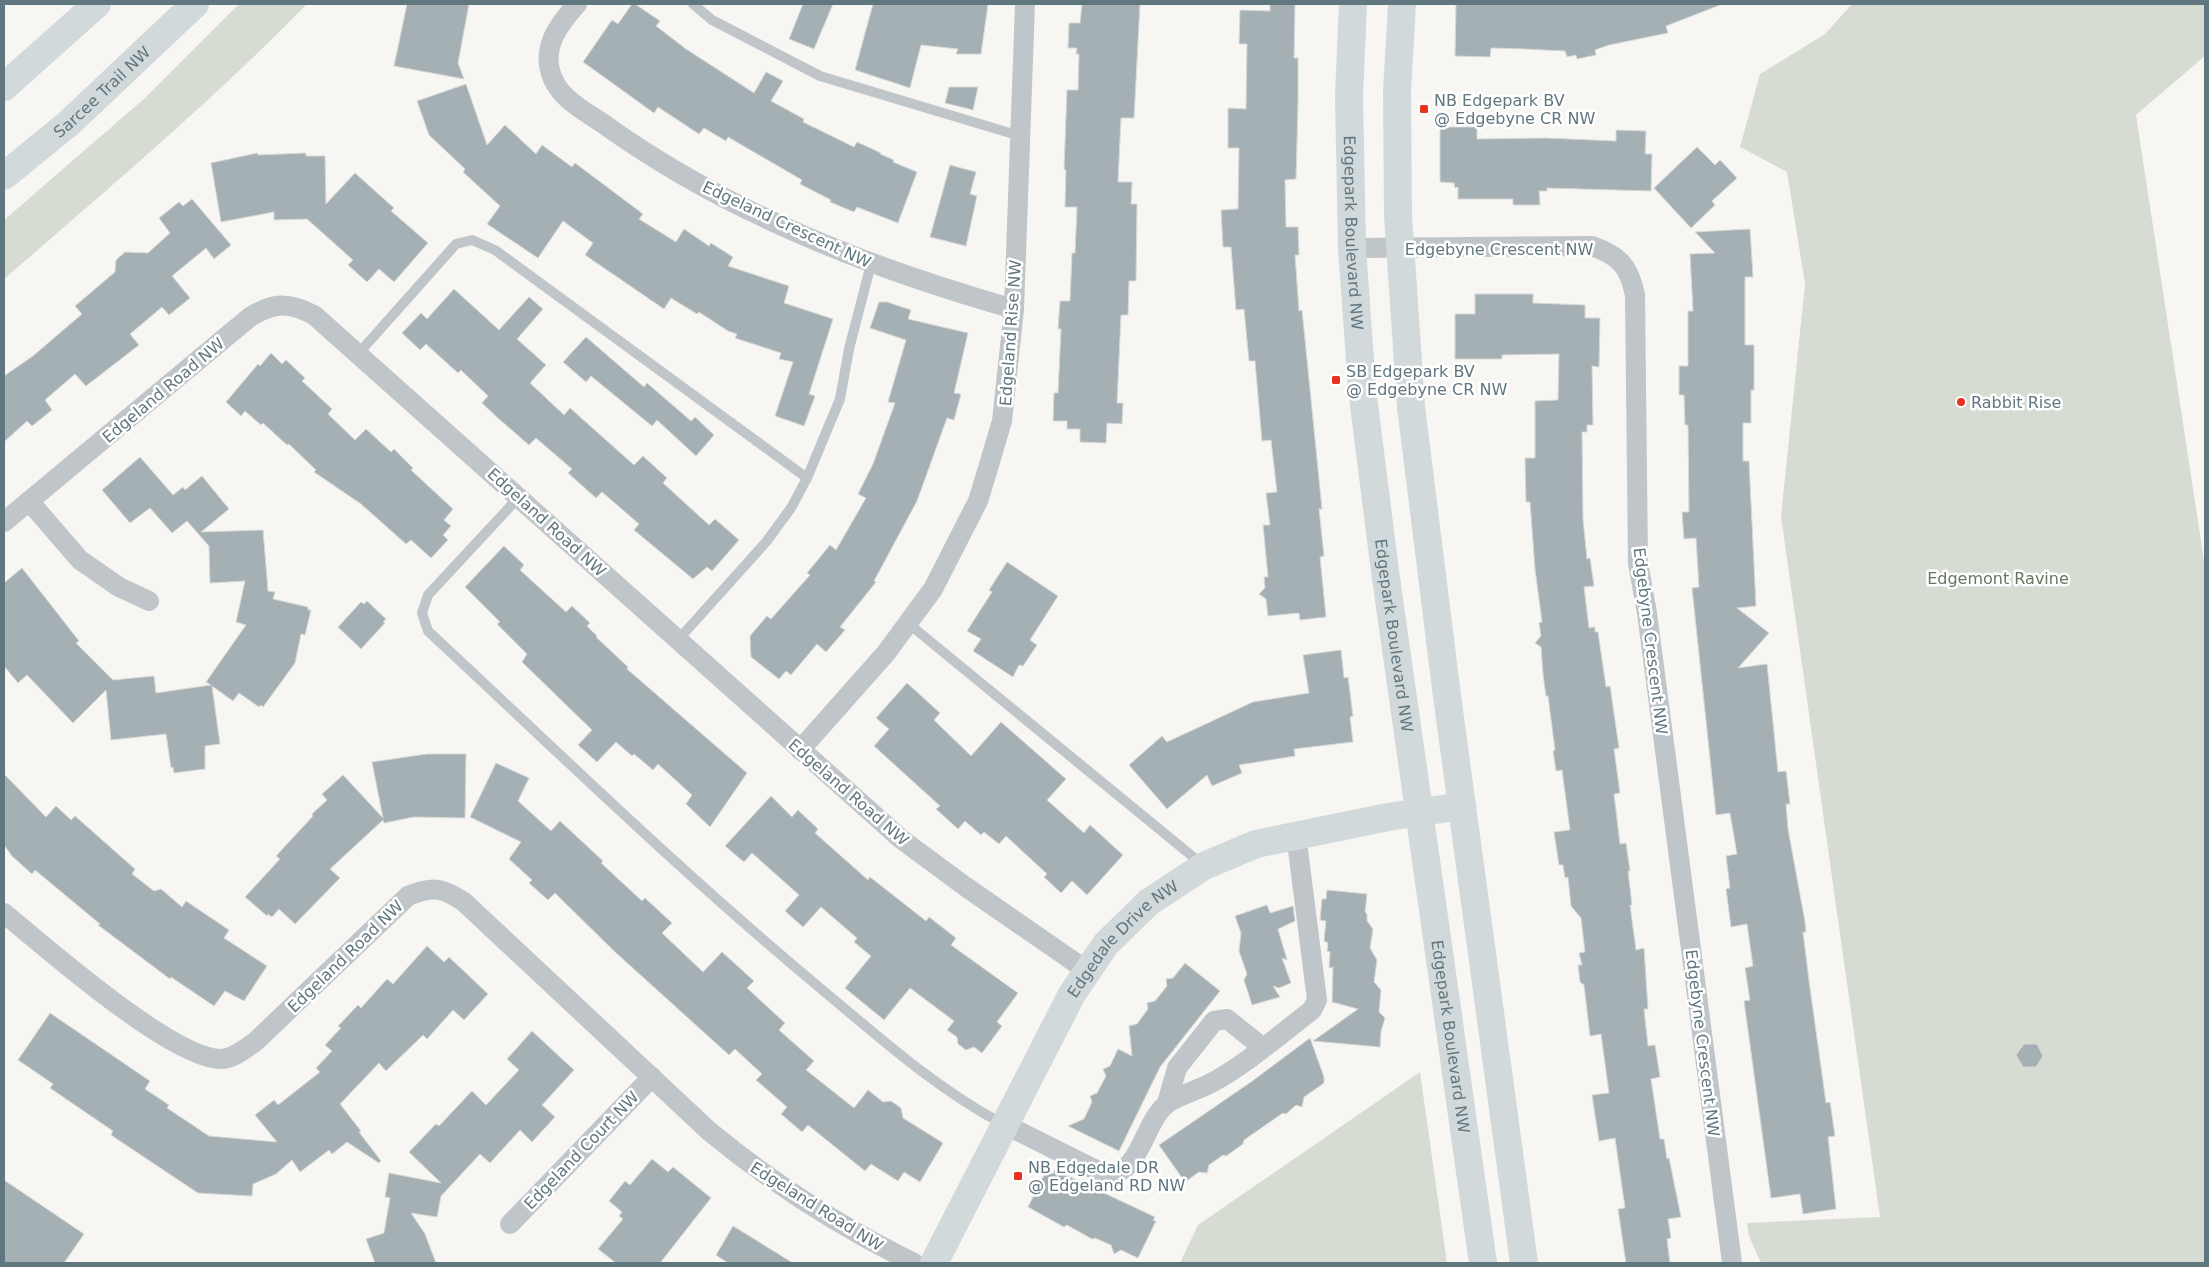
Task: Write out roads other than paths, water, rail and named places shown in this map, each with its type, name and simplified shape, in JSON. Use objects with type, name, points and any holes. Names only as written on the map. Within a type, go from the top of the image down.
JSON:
[{"type":"street","points":[[4,87],[97,4]]},
{"type":"street","name":"Sarcee Trail NW","points":[[4,176],[69,123],[195,4]]},
{"type":"street","name":"Edgeland Crescent NW","points":[[577,4],[560,23],[548,56],[552,75],[562,94],[620,136],[728,201],[871,264],[946,290],[1014,309]]},
{"type":"street","name":"Edgeland Rise NW","points":[[800,750],[909,624],[933,589],[978,502],[1002,421],[1014,309],[1025,4]]},
{"type":"street","name":"Edgepark Boulevard NW","points":[[1352,4],[1349,96],[1352,248],[1362,389],[1483,1263]]},
{"type":"street","points":[[1402,4],[1396,91],[1400,248],[1411,407],[1462,806],[1524,1263]]},
{"type":"street","name":"Edgebyne Crescent NW","points":[[1352,248],[1592,246],[1607,252],[1624,264],[1632,278],[1635,295],[1638,563],[1647,613],[1732,1263]]},
{"type":"street","name":"Edgeland Road NW","points":[[4,522],[250,317],[264,308],[296,306],[314,315],[901,839],[1086,970]]},
{"type":"street","points":[[29,501],[80,560],[119,587],[149,601]]},
{"type":"street","name":"Edgedale Drive NW","points":[[934,1263],[1072,994],[1086,970],[1106,944],[1132,917],[1180,880],[1204,866],[1256,844],[1296,834],[1462,806]]},
{"type":"street","points":[[1167,1103],[1214,1081],[1312,1010],[1317,1003],[1296,834]]},
{"type":"street","name":"Edgeland Road NW","points":[[4,912],[63,962],[156,1030],[202,1056],[222,1059],[239,1053],[254,1042],[408,896],[422,890],[436,888],[450,892],[464,902],[710,1131],[750,1164],[859,1235],[914,1263]]},
{"type":"street","points":[[1006,1125],[1106,1175],[1113,1175],[1128,1166],[1155,1119],[1167,1103],[1177,1068],[1214,1021],[1227,1019],[1262,1047]]},
{"type":"street","name":"Edgeland Court NW","points":[[510,1224],[652,1076]]},
{"type":"lane","points":[[693,4],[712,20],[820,76],[1020,136]]},
{"type":"lane","points":[[358,354],[456,244],[472,240],[495,250],[807,478]]},
{"type":"lane","points":[[678,640],[766,542],[791,508],[807,478],[840,399],[849,349],[871,264]]},
{"type":"lane","points":[[519,497],[428,595],[422,613],[428,631],[712,895],[779,954],[952,1095],[1006,1125]]},
{"type":"lane","points":[[909,624],[1204,866]]},
{"type":"place","name":"NB Edgepark BV @ Edgebyne CR NW","points":[[1424,109]]},
{"type":"place","name":"SB Edgepark BV @ Edgebyne CR NW","points":[[1336,380]]},
{"type":"place","name":"Rabbit Rise","points":[[1961,402]]},
{"type":"place","name":"NB Edgedale DR @ Edgeland RD NW","points":[[1018,1176]]},
{"type":"park label","name":"Edgemont Ravine","points":[[1998,578]]}]
